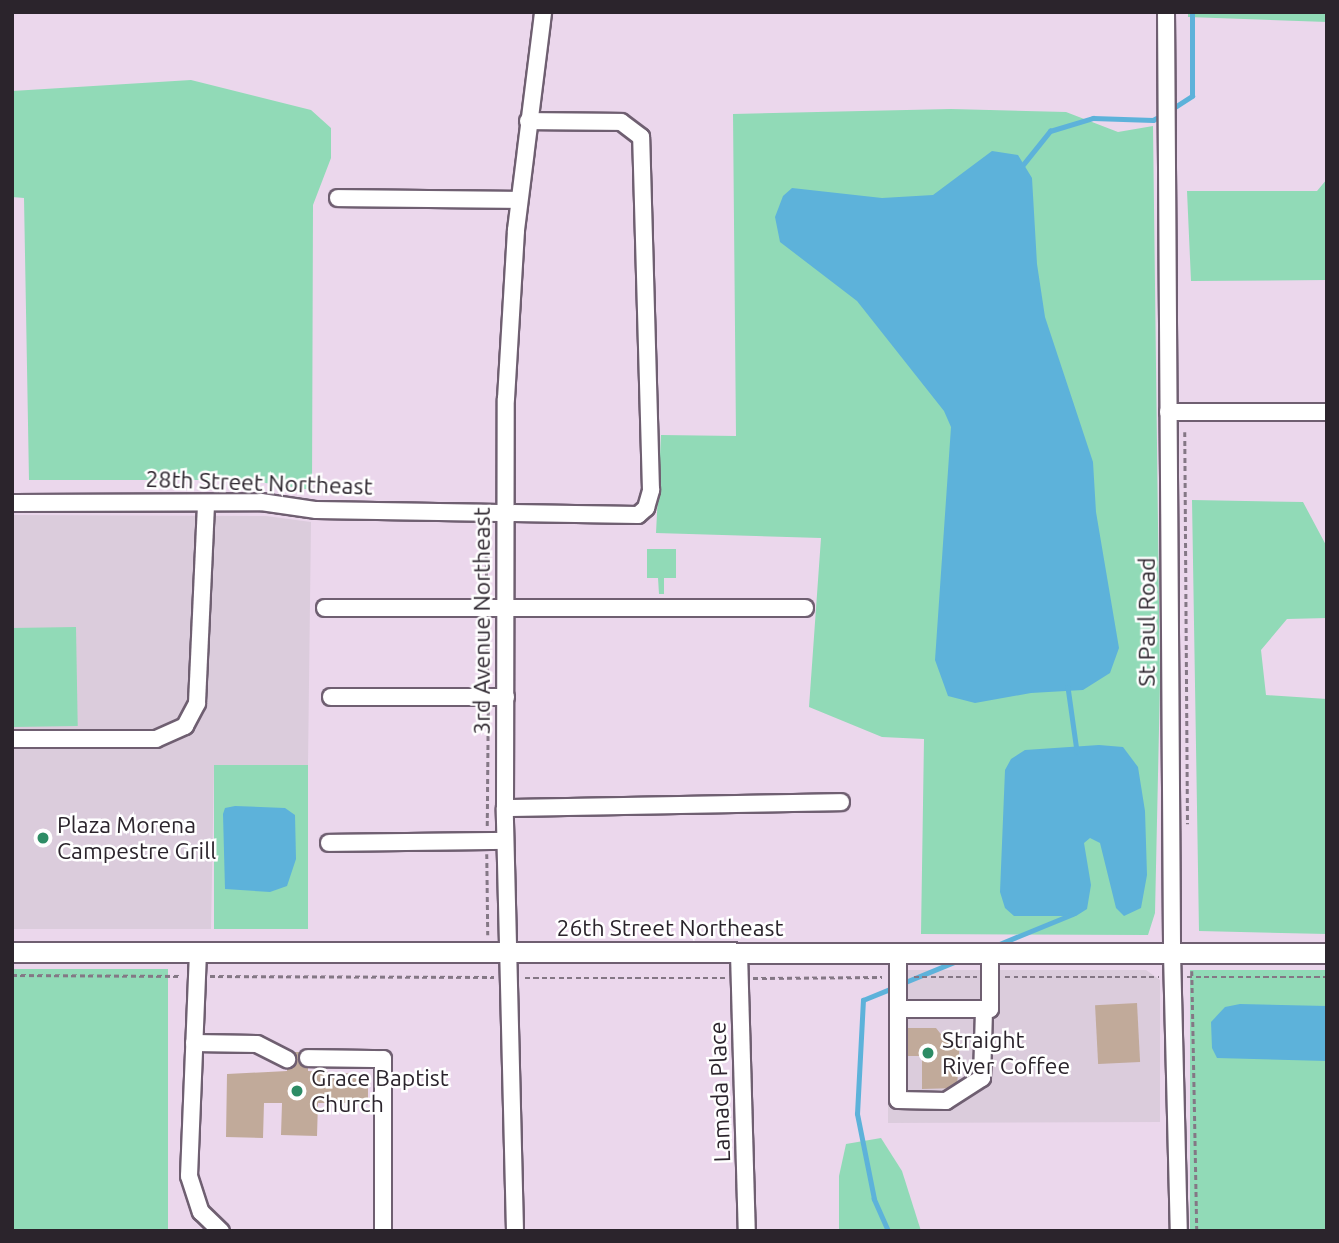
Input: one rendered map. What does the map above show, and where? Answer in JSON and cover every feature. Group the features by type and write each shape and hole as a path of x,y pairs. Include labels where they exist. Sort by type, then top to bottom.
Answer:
{"main road":[{"name":"26th Street Northeast","path":"12,952 1327,953"}],"street":[{"name":"3rd Avenue Northeast","path":"515,1231 507,978 498,953 505,841 504,509 507,387 519,200 543,12"},
{"name":"St Paul Road","path":"1166,12 1172,953 1179,1231"},
{"name":"28th Street Northeast","path":"12,503 261,502 316,510 504,509 526,515 624,517 646,508 651,490 641,137 621,122 528,121"},
{"path":"338,198 519,200"},
{"path":"1168,412 1327,412"},
{"path":"12,739 156,739 185,726 197,703 206,503"},
{"path":"325,608 805,608"},
{"path":"331,697 506,697"},
{"path":"505,808 841,802"},
{"path":"329,843 505,841"},
{"path":"198,952 189,1177 201,1212 221,1231"},
{"name":"Lamada Place","path":"739,953 747,1231"},
{"path":"898,953 898,1100 946,1101 982,1078 984,1009"},
{"path":"898,1009 990,1009 990,953"},
{"path":"194,1043 257,1044 287,1059"},
{"path":"308,1058 383,1059 383,1231"}],"path":[{"path":"486,509 487,842 498,953 489,977"},
{"path":"12,975 507,978 1327,976"},
{"path":"1192,977 1197,1231"}],"shaded area":[{"path":"12,515 266,516 311,522 308,765 214,765 211,929 12,929"},
{"path":"888,970 1146,970 1160,980 1160,1122 888,1123"}],"green space":[{"path":"1188,12 1327,12 1327,22 1188,17"},
{"path":"191,80 311,110 331,128 331,158 313,205 312,490 245,480 29,480 24,198 12,197 12,91"},
{"path":"951,109 1066,112 1118,132 1153,126 1160,683 1155,913 1148,935 921,934 924,739 882,737 809,707 821,538 656,533 661,435 736,436 733,114"},
{"path":"1327,179 1327,280 1191,281 1187,191 1317,191"},
{"path":"1192,500 1303,502 1327,547 1327,618 1287,619 1261,650 1266,695 1327,699 1327,934 1199,931"},
{"path":"647,549 676,549 676,578 664,578 664,594 659,594 658,578 647,578"},
{"path":"76,627 78,726 14,727 12,628"},
{"path":"214,765 308,765 308,929 214,929"},
{"path":"12,969 168,969 168,1231 12,1231"},
{"path":"1190,970 1327,970 1327,1231 1190,1231"},
{"path":"881,1138 902,1171 921,1231 839,1231 839,1176 846,1144"}],"water":[{"path":"992,151 1018,155 1032,178 1037,264 1045,317 1093,462 1096,512 1119,648 1110,673 1083,690 1031,693 975,703 948,696 935,660 951,427 944,411 857,301 780,242 775,217 783,196 792,188 882,198 933,195"},
{"path":"1099,745 1123,747 1138,767 1145,811 1147,875 1141,908 1124,916 1116,908 1100,843 1090,838 1084,843 1091,885 1087,909 1076,916 1014,916 1005,908 1000,892 1005,770 1011,759 1025,750"},
{"path":"225,808 285,808 295,815 296,859 287,886 270,892 225,889 223,814"},
{"path":"1240,1004 1327,1006 1327,1061 1217,1058 1212,1048 1211,1022 1225,1007"}],"building":[{"path":"1137,1003 1140,1062 1098,1064 1095,1005"},
{"path":"908,1028 936,1028 944,1038 960,1038 957,1088 922,1089 922,1056 908,1056"},
{"name":"Grace Baptist Church","path":"287,1052 308,1052 308,1071 359,1074 359,1083 368,1084 368,1098 360,1099 360,1103 318,1103 317,1136 281,1135 282,1103 264,1103 263,1138 226,1137 227,1074 287,1071"}],"waterway":[{"path":"1172,109 1192,96 1192,12"},
{"path":"1022,166 1050,131 1093,118 1153,120 1162,115"},
{"path":"1068,687 1077,751"},
{"path":"997,945 1073,914"},
{"path":"903,983 959,960"},
{"path":"888,1231 874,1199 857,1114 863,1000 895,987"}],"place":[{"name":"Plaza Morena Campestre Grill","path":"43,838"},
{"name":"Straight River Coffee","path":"928,1053"},
{"name":"Grace Baptist Church","path":"297,1091"}]}
